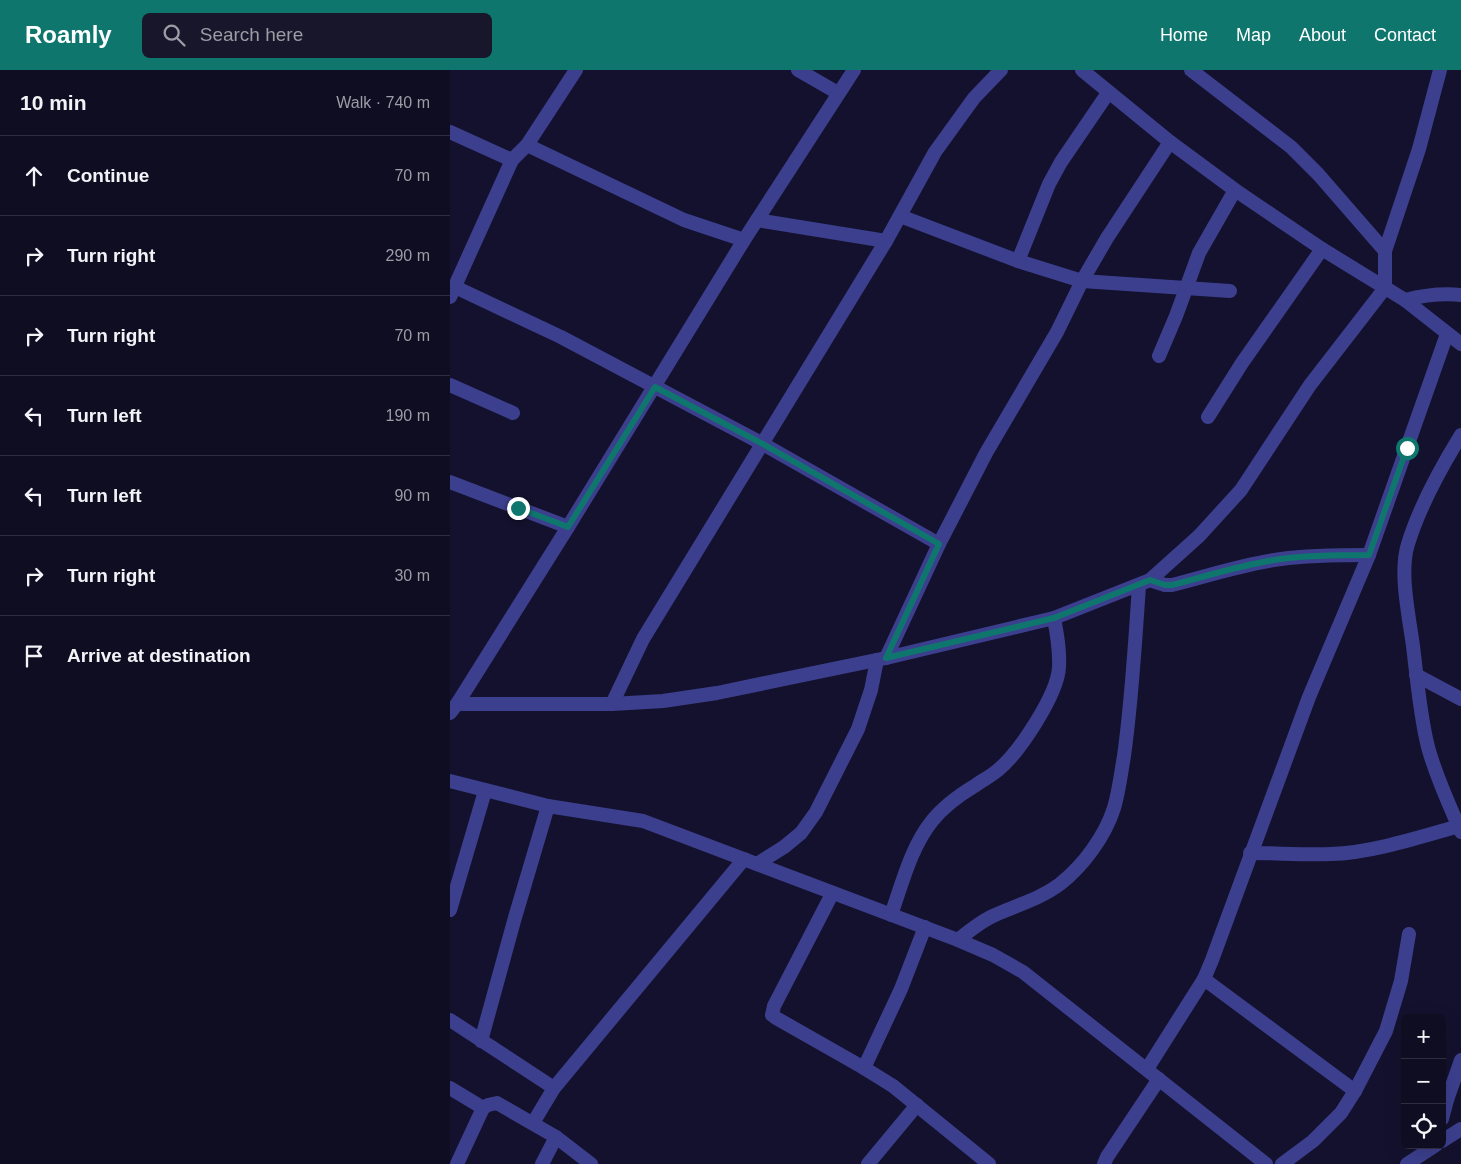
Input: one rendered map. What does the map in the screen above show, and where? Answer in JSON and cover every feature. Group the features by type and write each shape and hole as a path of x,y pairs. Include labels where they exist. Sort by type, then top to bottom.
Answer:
{"street":[{"path":"576,70 527,146 512,160 452,292 562,337 763,444 939,544"},
{"path":"798,70 838,93"},
{"path":"454,708 655,387 744,240 854,70"},
{"path":"612,704 643,639 886,241 935,152 974,98 1002,70"},
{"path":"1082,70 1170,142 1235,190 1322,249 1405,300 1461,344"},
{"path":"1191,70 1290,147 1318,174 1385,251"},
{"path":"454,708 663,702 717,694 881,659 1054,618 1144,583 1199,536 1241,490 1310,385 1385,288 1385,251 1418,149 1440,70"},
{"path":"1018,261 1049,184 1061,162 1108,93"},
{"path":"450,132 512,160"},
{"path":"533,1123 554,1088 677,942 750,862 784,847 801,833 816,812 858,729 881,659 986,452 1057,332 1082,281 1107,238 1170,142"},
{"path":"527,146 684,220 744,240"},
{"path":"1159,356 1199,253 1235,190"},
{"path":"900,216 1018,261 1082,281 1230,291"},
{"path":"758,220 886,241"},
{"path":"1208,417 1242,363 1322,249"},
{"path":"1405,300 1424,295 1446,294 1461,296"},
{"path":"1147,1069 1204,979 1227,924 1250,853 1309,697 1369,555 1447,334"},
{"path":"450,385 513,413"},
{"path":"1250,853 1332,854 1460,829 1440,786 1428,746 1416,675 1405,579 1408,545 1424,504 1444,463 1461,435"},
{"path":"450,482 568,527"},
{"path":"1144,583 1172,585 1228,569 1281,559 1369,555"},
{"path":"958,940 994,915 1038,898 1060,884 1085,859 1101,836 1114,809 1118,793 1144,583"},
{"path":"891,915 914,852 932,821 973,786 998,770 1019,747 1038,718 1054,687 1059,668 1058,642 1054,618"},
{"path":"1416,675 1461,699"},
{"path":"450,782 548,806 643,821 832,894 925,927 993,955 1023,972 1266,1164"},
{"path":"450,910 486,791"},
{"path":"481,1041 548,806"},
{"path":"832,894 774,1006 772,1015 893,1086 989,1164"},
{"path":"864,1068 901,989 925,927"},
{"path":"1282,1164 1312,1141 1341,1113 1356,1090 1386,1031 1401,981 1409,934"},
{"path":"1204,979 1356,1090"},
{"path":"450,1020 554,1088"},
{"path":"1446,1104 1461,1060"},
{"path":"1104,1164 1159,1079"},
{"path":"450,1088 483,1108"},
{"path":"457,1164 483,1108 488,1104 497,1103 556,1137 591,1164"},
{"path":"868,1164 917,1105"},
{"path":"1446,1138 1461,1129"},
{"path":"542,1164 556,1137"},
{"path":"1407,1164 1430,1149"}],"route":[{"path":"518,508 568,527 655,387 763,444 939,544 886,658 1054,618 1150,580 1165,585 1172,585 1228,569 1281,559 1369,555 1407,448"}]}
